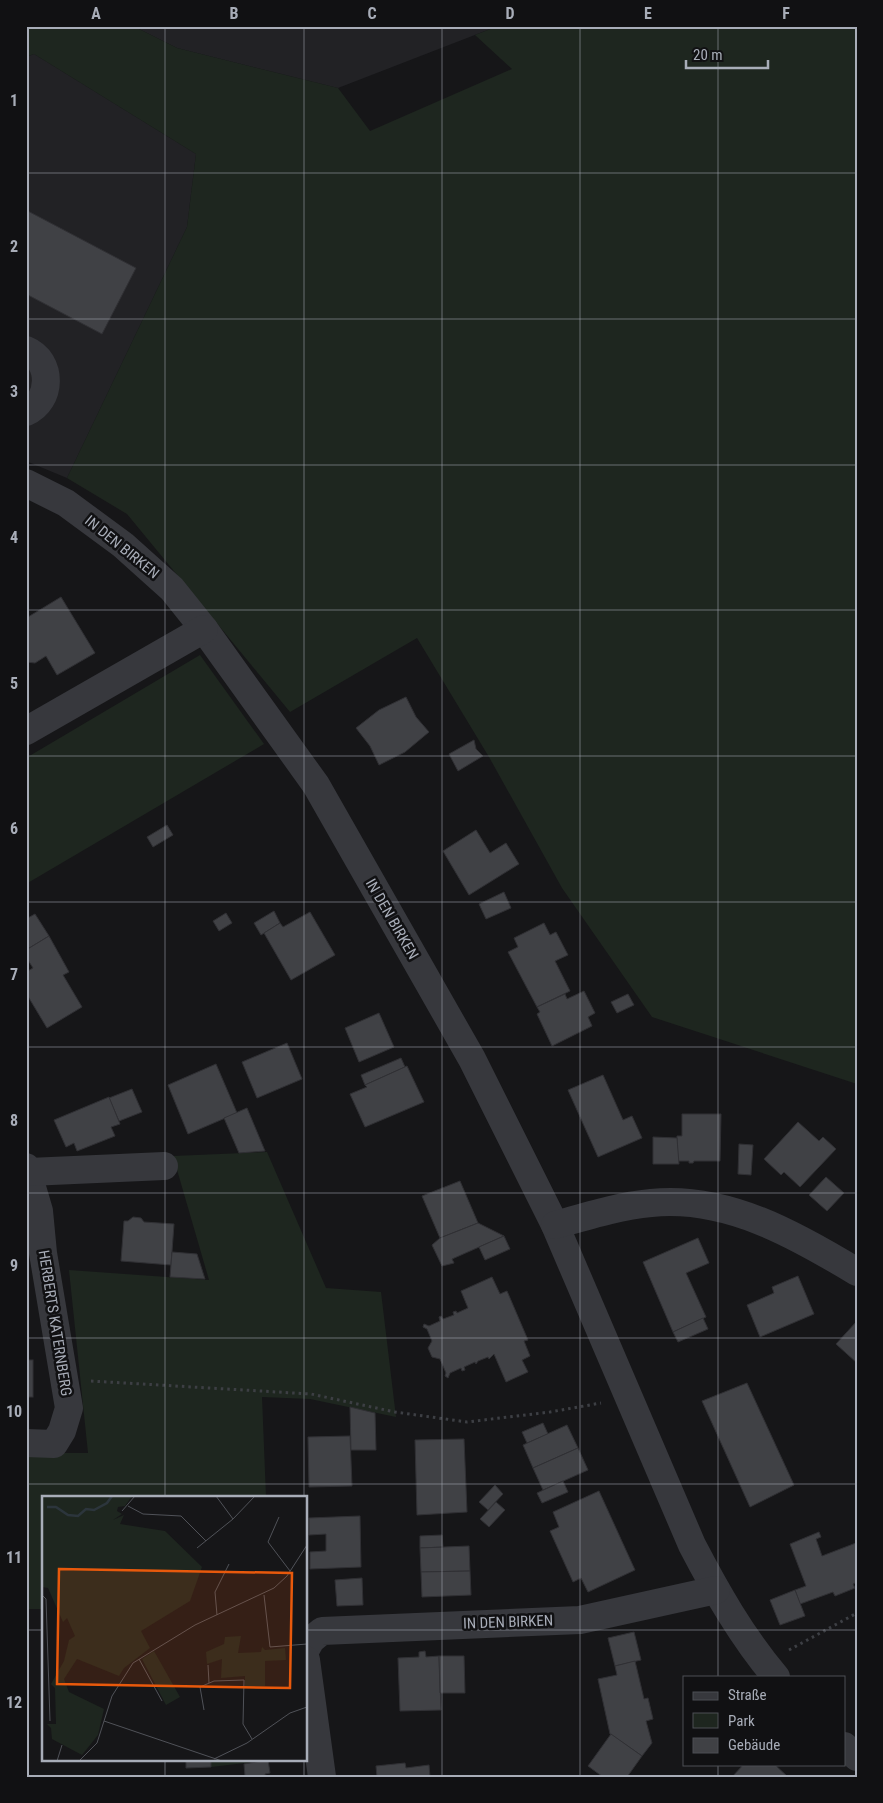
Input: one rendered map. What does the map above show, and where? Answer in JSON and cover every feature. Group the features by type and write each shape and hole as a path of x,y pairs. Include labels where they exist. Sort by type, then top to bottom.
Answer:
{"street":[{"path":"26,350 40,360 46,373 46,387 42,400 32,410 26,412"},
{"name":"IN DEN BIRKEN","path":"26,483 66,503 123,544 172,588 204,629 316,785 472,1059 555,1225 692,1545 716,1590 770,1670"},
{"path":"26,730 204,629"},
{"name":"HERBERTS KATERNBERG","path":"26,1444 54,1444 62,1431 69,1408 43,1253 39,1211 27,1170 164,1166"},
{"path":"555,1225 611,1210 652,1202 690,1203 731,1211 773,1226 809,1243 857,1272"},
{"name":"IN DEN BIRKEN","path":"308,1645 311,1640 322,1631 580,1620 716,1590"},
{"path":"308,1675 322,1777"},
{"path":"846,1748 857,1757"}],"path":[{"path":"91,1390 91,1381 310,1394 395,1412 467,1422 550,1412 628,1398"},
{"path":"770,1670 857,1613"}],"shaded area":[{"path":"133,26 498,26 338,88 177,48"},
{"path":"34,54 196,154 187,227 67,478 26,461 26,57"}],"green space":[{"path":"26,26 133,26 177,48 338,88 370,131 512,69 475,35 498,26 857,26 857,1084 652,1017 562,888 489,757 417,638 290,712 127,514 67,478 187,227 196,154 34,54 26,57"},
{"path":"200,655 264,744 26,884 26,758"},
{"path":"267,1152 326,1288 381,1292 396,1417 310,1399 262,1397 266,1496 42,1496 42,1609 26,1609 26,1453 88,1453 69,1270 209,1280 173,1156"},
{"path":"211,1760 270,1760 211,1767"}],"building":[{"path":"26,210 136,268 102,334 26,294"},
{"path":"61,597 95,653 57,675 46,656 35,663 26,662 26,615 28,617"},
{"path":"406,697 416,717 429,732 405,752 379,765 370,746 356,728 379,710"},
{"path":"474,740 476,749 483,756 458,771 449,754"},
{"path":"167,825 173,835 153,847 147,837"},
{"path":"476,830 490,853 506,843 519,864 469,895 443,851"},
{"path":"504,892 511,908 486,919 479,904"},
{"path":"274,911 280,923 261,935 254,923"},
{"path":"310,912 335,955 291,980 264,933 280,923 283,927"},
{"path":"226,913 232,923 219,931 213,921"},
{"path":"35,914 49,936 26,950 26,919"},
{"path":"544,923 550,935 556,932 568,955 555,961 570,991 537,1007 508,952 518,947 514,938"},
{"path":"49,936 69,972 63,975 82,1007 47,1028 26,993 26,972 33,968 26,957 26,950"},
{"path":"584,991 595,1013 588,1017 592,1026 552,1046 537,1014 540,1012 537,1007 565,994 567,999"},
{"path":"628,994 634,1005 617,1013 611,1002"},
{"path":"379,1013 394,1047 359,1062 345,1028"},
{"path":"287,1043 302,1079 257,1098 242,1062"},
{"path":"401,1058 405,1067 365,1085 361,1075"},
{"path":"216,1064 237,1113 188,1134 168,1085"},
{"path":"407,1066 424,1102 365,1127 350,1094"},
{"path":"603,1075 623,1120 632,1116 642,1138 598,1157 568,1090"},
{"path":"132,1089 142,1112 119,1121 109,1098"},
{"path":"109,1097 120,1124 111,1127 115,1136 77,1151 74,1143 66,1147 54,1120"},
{"path":"247,1108 265,1151 239,1153 224,1118"},
{"path":"682,1114 721,1114 720,1161 694,1161 689,1163 689,1161 677,1161 677,1136 682,1136"},
{"path":"798,1122 819,1141 823,1137 836,1149 800,1187 784,1172 781,1175 764,1159"},
{"path":"653,1137 677,1138 679,1164 653,1164"},
{"path":"739,1144 753,1145 751,1175 738,1174"},
{"path":"826,1177 844,1193 827,1211 809,1195"},
{"path":"460,1181 478,1223 440,1238 422,1196"},
{"path":"133,1217 141,1218 144,1222 174,1224 171,1265 121,1261 124,1221 128,1221"},
{"path":"478,1223 504,1236 452,1259 454,1263 442,1266 432,1245 440,1238"},
{"path":"504,1236 510,1249 485,1260 479,1247"},
{"path":"698,1238 709,1263 686,1273 706,1317 673,1332 643,1262"},
{"path":"172,1252 197,1254 205,1279 170,1277"},
{"path":"798,1276 814,1314 760,1337 747,1305 774,1293 772,1287"},
{"path":"492,1277 500,1294 507,1291 528,1340 524,1341 530,1356 522,1360 528,1372 506,1382 494,1354 489,1359 488,1357 478,1361 476,1364 475,1362 464,1367 465,1370 462,1371 461,1368 450,1373 448,1378 445,1376 446,1373 440,1359 432,1357 428,1348 432,1341 427,1329 423,1327 424,1324 429,1326 440,1321 439,1317 441,1316 443,1319 454,1315 453,1312 456,1311 457,1313 468,1308 461,1291"},
{"path":"703,1318 708,1329 678,1342 673,1332"},
{"path":"857,1321 857,1363 836,1344"},
{"path":"26,1360 33,1360 33,1397 26,1397"},
{"path":"747,1383 794,1485 750,1507 702,1401"},
{"path":"350,1407 375,1413 376,1450 351,1450"},
{"path":"543,1423 548,1434 527,1443 522,1432"},
{"path":"567,1425 578,1448 533,1468 523,1445"},
{"path":"350,1436 352,1486 309,1487 308,1437"},
{"path":"464,1439 467,1512 417,1515 415,1440"},
{"path":"578,1448 588,1470 543,1490 533,1468"},
{"path":"563,1481 568,1492 542,1503 537,1493"},
{"path":"495,1485 503,1494 488,1510 479,1502"},
{"path":"599,1491 635,1570 588,1592 581,1578 573,1582 550,1531 559,1527 553,1512"},
{"path":"496,1502 505,1510 489,1527 480,1519"},
{"path":"360,1516 361,1567 310,1569 310,1552 326,1551 326,1534 309,1535 309,1518"},
{"path":"819,1532 821,1537 816,1539 822,1556 856,1543 857,1582 853,1584 855,1588 835,1596 833,1592 800,1604 795,1590 806,1586 790,1544"},
{"path":"442,1535 443,1547 420,1548 420,1536"},
{"path":"469,1546 470,1571 421,1572 420,1548"},
{"path":"470,1571 471,1595 422,1597 421,1572"},
{"path":"362,1578 363,1605 337,1606 335,1580"},
{"path":"795,1590 805,1616 780,1625 770,1600"},
{"path":"634,1632 641,1660 615,1666 608,1638"},
{"path":"425,1651 426,1657 439,1656 441,1710 400,1711 398,1658 419,1657 419,1652"},
{"path":"439,1656 464,1656 465,1693 440,1693"},
{"path":"635,1661 644,1699 648,1698 653,1719 646,1721 652,1743 642,1756 610,1734 598,1679 617,1675 615,1666"},
{"path":"611,1734 642,1756 627,1777 603,1777 588,1766"},
{"path":"186,1760 211,1760 211,1767 186,1768"},
{"path":"268,1760 270,1773 265,1774 265,1777 245,1776 244,1764"},
{"path":"405,1763 406,1768 429,1765 430,1777 377,1777 376,1766"},
{"path":"742,1766 776,1766 788,1777 732,1777"}]}
